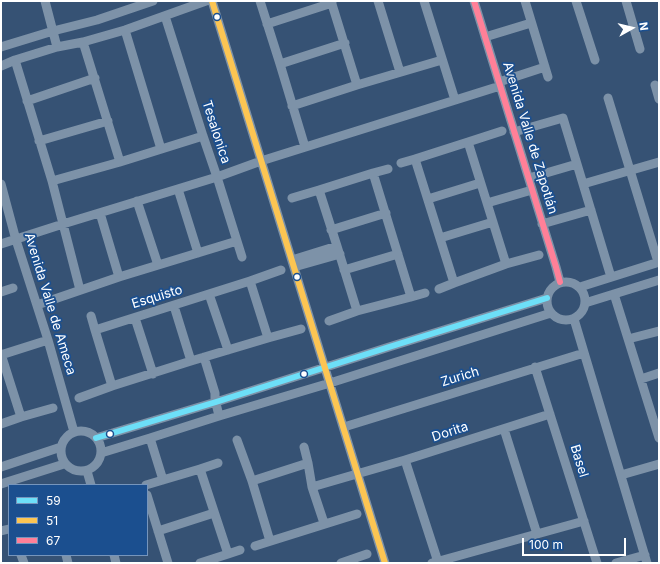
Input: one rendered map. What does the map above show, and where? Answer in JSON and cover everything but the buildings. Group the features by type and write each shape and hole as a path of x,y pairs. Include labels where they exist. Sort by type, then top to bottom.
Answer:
{"street":[{"path":"44,1 57,47"},
{"path":"1,47 53,31 97,20 153,1"},
{"path":"1,66 57,47 83,42 125,30 206,1"},
{"path":"212,1 385,563"},
{"path":"260,1 306,148"},
{"path":"378,1 400,72"},
{"path":"424,1 455,100"},
{"name":"Avenida Valle de Zapotlán","path":"474,1 560,282"},
{"path":"525,1 548,77"},
{"path":"576,1 595,60"},
{"path":"626,1 640,49"},
{"path":"267,24 332,2 358,85"},
{"name":"Tesalonica","path":"164,16 242,257"},
{"path":"97,20 102,36"},
{"path":"485,37 531,23"},
{"path":"125,30 161,149"},
{"path":"83,42 120,162"},
{"path":"280,64 345,44"},
{"path":"15,60 52,181 80,290"},
{"path":"292,106 442,60"},
{"path":"1,244 217,177 261,161 455,100 545,67"},
{"path":"27,101 95,78"},
{"path":"655,85 659,99"},
{"path":"580,287 659,262 608,98"},
{"path":"514,132 562,118 611,277"},
{"path":"39,141 108,121"},
{"path":"401,163 502,131"},
{"path":"52,181 120,162 203,136"},
{"path":"468,142 506,264"},
{"path":"415,159 454,283"},
{"path":"583,184 659,162"},
{"path":"529,178 577,164"},
{"path":"292,198 388,168"},
{"path":"373,173 411,297"},
{"path":"428,199 480,183"},
{"name":"Avenida Valle de Ameca","path":"1,184 16,240 48,340 74,432"},
{"path":"178,189 198,253"},
{"path":"319,190 357,311"},
{"path":"487,204 532,190"},
{"path":"137,201 158,265"},
{"path":"542,224 591,210"},
{"path":"100,213 119,277"},
{"path":"332,230 386,213"},
{"path":"440,238 493,222"},
{"path":"37,305 119,277 237,241"},
{"path":"293,264 338,250"},
{"path":"344,270 398,254"},
{"path":"439,289 506,264 539,255"},
{"name":"Esquisto","path":"95,330 174,306 281,270"},
{"path":"586,303 659,280"},
{"path":"250,281 268,338"},
{"path":"567,281 580,287 583,291 586,303 580,315 574,319 566,320 558,318 552,313 548,306 547,298 554,286 560,282 567,281"},
{"path":"1,292 14,288"},
{"path":"329,321 357,311 425,293"},
{"path":"209,294 228,350"},
{"path":"614,294 641,379 656,419 659,438"},
{"path":"96,438 547,298"},
{"path":"174,306 215,393 219,416"},
{"path":"101,453 552,313"},
{"path":"90,316 112,386"},
{"path":"135,318 152,374"},
{"path":"574,319 646,559 616,563"},
{"path":"79,398 112,386 301,329"},
{"path":"628,339 659,331"},
{"path":"21,417 5,378 1,355 48,340"},
{"path":"388,347 394,362"},
{"name":"Zurich","path":"344,428 584,353"},
{"name":"Basel","path":"536,367 597,563"},
{"path":"641,379 659,373"},
{"path":"1,424 53,408"},
{"name":"Dorita","path":"312,487 405,460 550,414"},
{"path":"504,429 537,534"},
{"path":"82,431 90,433 96,438 100,445 101,453 99,461 94,467 87,471 79,472 64,464 61,456 61,447 63,440 68,435 74,432 82,431"},
{"path":"150,438 163,480"},
{"path":"237,440 252,481 270,541"},
{"path":"1,467 61,447"},
{"path":"304,447 312,487 324,523"},
{"path":"405,460 435,562 584,521"},
{"path":"148,484 218,463"},
{"path":"252,481 308,463"},
{"path":"1,484 64,464"},
{"path":"621,475 659,464"},
{"path":"200,469 228,554"},
{"path":"87,471 92,484"},
{"path":"148,498 168,563"},
{"path":"158,531 214,513"},
{"path":"255,546 324,523 357,514"},
{"path":"200,563 240,550"},
{"path":"341,563 367,554"}],"transit line":[{"name":"51","path":"212,1 385,563"},
{"name":"67","path":"474,1 560,282"},
{"name":"59","path":"96,438 547,298"}]}
